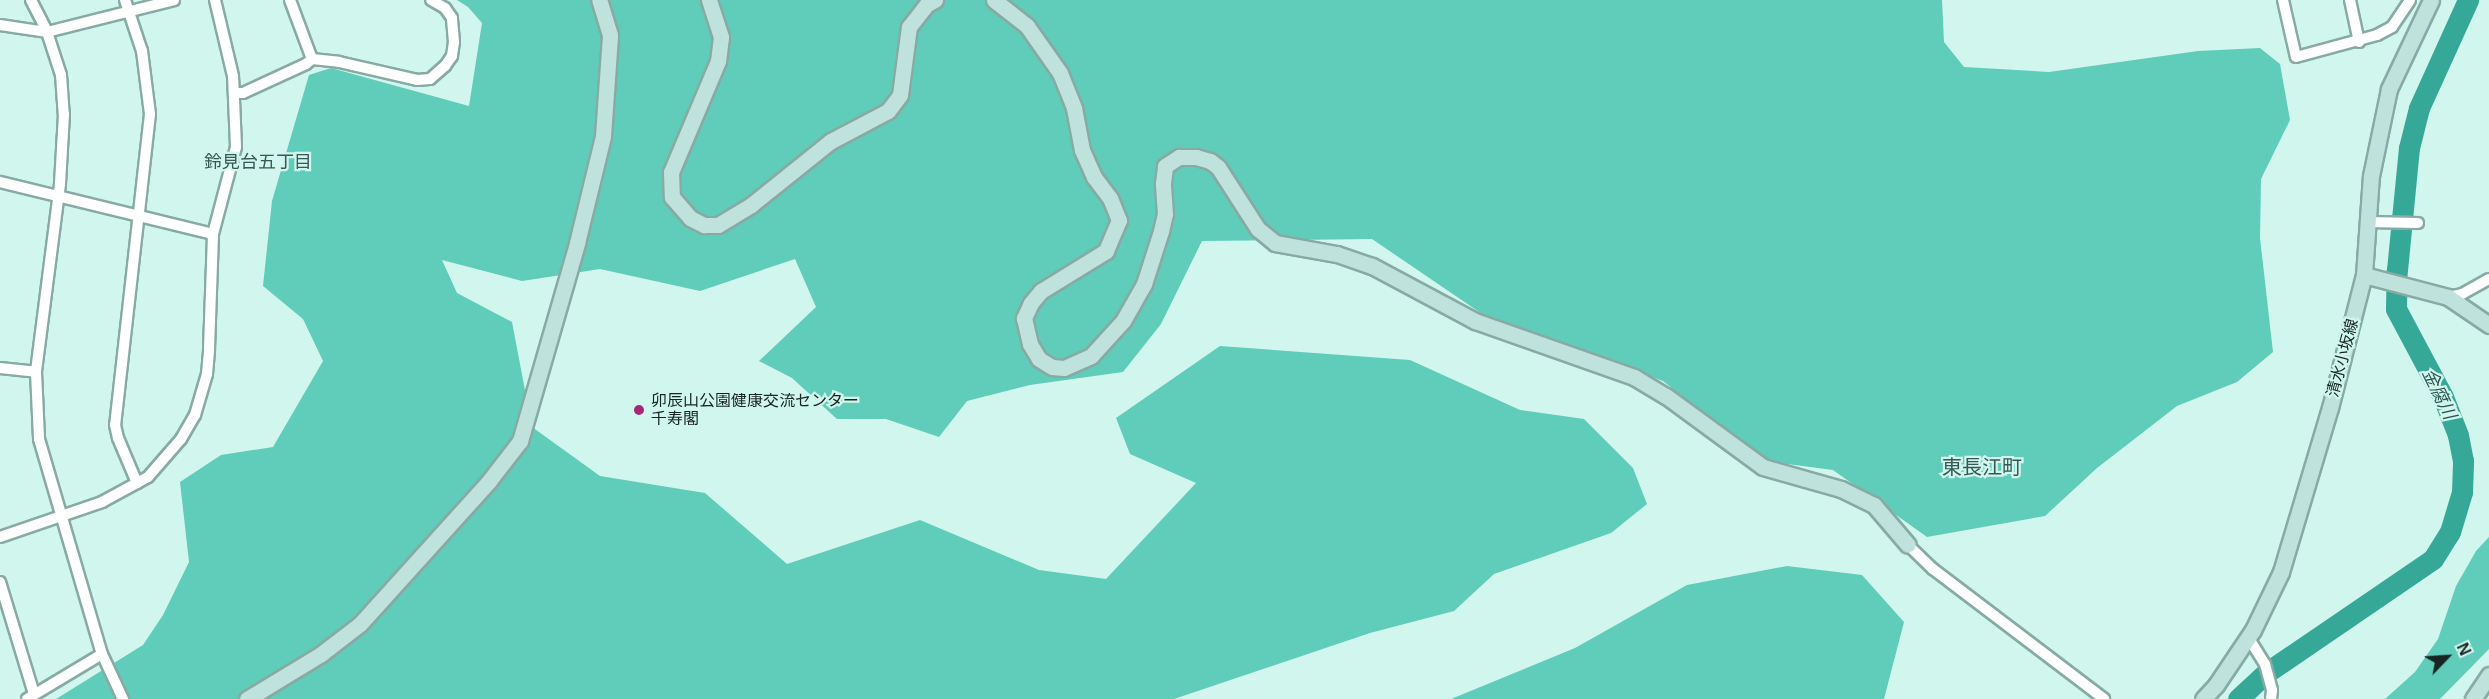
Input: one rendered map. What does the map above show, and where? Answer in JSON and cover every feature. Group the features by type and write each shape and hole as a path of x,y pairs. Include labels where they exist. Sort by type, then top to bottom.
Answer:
{"street":[{"path":"31,0 47,32 61,75 64,114 58,196 36,372 39,439 102,654 123,699"},
{"path":"125,0 142,51 150,114 115,425 118,438 137,483"},
{"path":"0,26 47,32 174,0"},
{"path":"0,537 102,502 148,477 181,439 195,415 208,366 213,234 236,147 233,76 215,0"},
{"path":"290,0 312,59"},
{"path":"234,93 243,93 306,64 312,59 339,62 417,80 430,79 445,66 452,56 454,42 452,18 445,8 431,0"},
{"path":"247,699 321,654 360,624 489,481 520,441 577,243 603,136 610,35 599,0"},
{"path":"708,0 721,37 718,61 671,172 672,197 690,218 704,225 718,225 752,205 831,141 888,111 900,95 909,27 927,4 934,0"},
{"path":"994,0 1027,26 1060,73 1074,108 1082,150 1094,177 1110,198 1119,220 1106,251 1041,291 1031,303 1024,318 1030,344 1039,359 1052,367 1064,368 1091,356 1123,321 1144,284 1161,231 1165,214 1163,183 1166,166 1179,158 1209,161 1218,167 1258,229 1275,243 1336,254 1372,266 1475,321 1634,377 1666,396 1763,467 1841,489 1874,505 1908,545 1933,569 2104,699"},
{"path":"2283,0 2296,57 2359,42 2392,27 2410,0"},
{"path":"2350,0 2359,42"},
{"name":"清水小坂線","path":"2203,699 2216,685 2248,637 2282,572 2371,276 2374,222 2371,176 2389,89 2432,0"},
{"path":"0,182 213,234"},
{"path":"2374,222 2418,223"},
{"path":"2371,276 2448,297 2489,325"},
{"path":"2448,297 2462,294 2489,279"},
{"path":"0,368 36,372"},
{"path":"0,582 31,697 102,654"},
{"path":"2248,637 2265,664 2272,690 2271,699"},
{"path":"2473,699 2489,675"}],"green space":[{"path":"457,0 1942,0 1944,42 1964,67 2049,72 2198,51 2260,48 2280,64 2290,120 2261,179 2260,238 2273,352 2237,382 2177,406 2097,468 2045,516 1927,537 1833,470 1764,461 1663,381 1491,320 1372,239 1202,241 1161,324 1123,372 1030,385 967,401 939,437 886,419 837,419 792,378 759,361 816,307 795,259 700,291 600,269 522,281 442,260 457,293 512,322 532,427 600,476 705,493 787,564 920,520 1039,570 1106,579 1196,483 1130,454 1116,418 1220,346 1410,360 1520,410 1584,419 1633,468 1647,504 1611,533 1494,574 1454,611 1370,633 1174,699 56,699 143,645 163,615 189,562 180,482 221,455 273,447 323,361 303,319 263,286 272,201 309,75 331,68 469,106 482,23 468,7"},
{"path":"2489,537 2489,649 2440,699 2385,699 2415,672 2438,639 2456,586 2476,551"},
{"path":"1787,566 1862,575 1904,622 1884,699 1451,699 1575,648 1687,585"}],"waterway":[{"name":"金腐川","path":"2238,699 2266,673 2433,559 2450,532 2462,492 2463,461 2458,435 2443,397 2396,309 2397,270 2409,148 2419,108 2468,0"}],"place":[{"name":"卯辰山公園健康交流センター 千寿閣","path":"639,410"}],"district":[{"name":"鈴見台五丁目","path":"258,162"},
{"name":"東長江町","path":"1982,467"}]}
